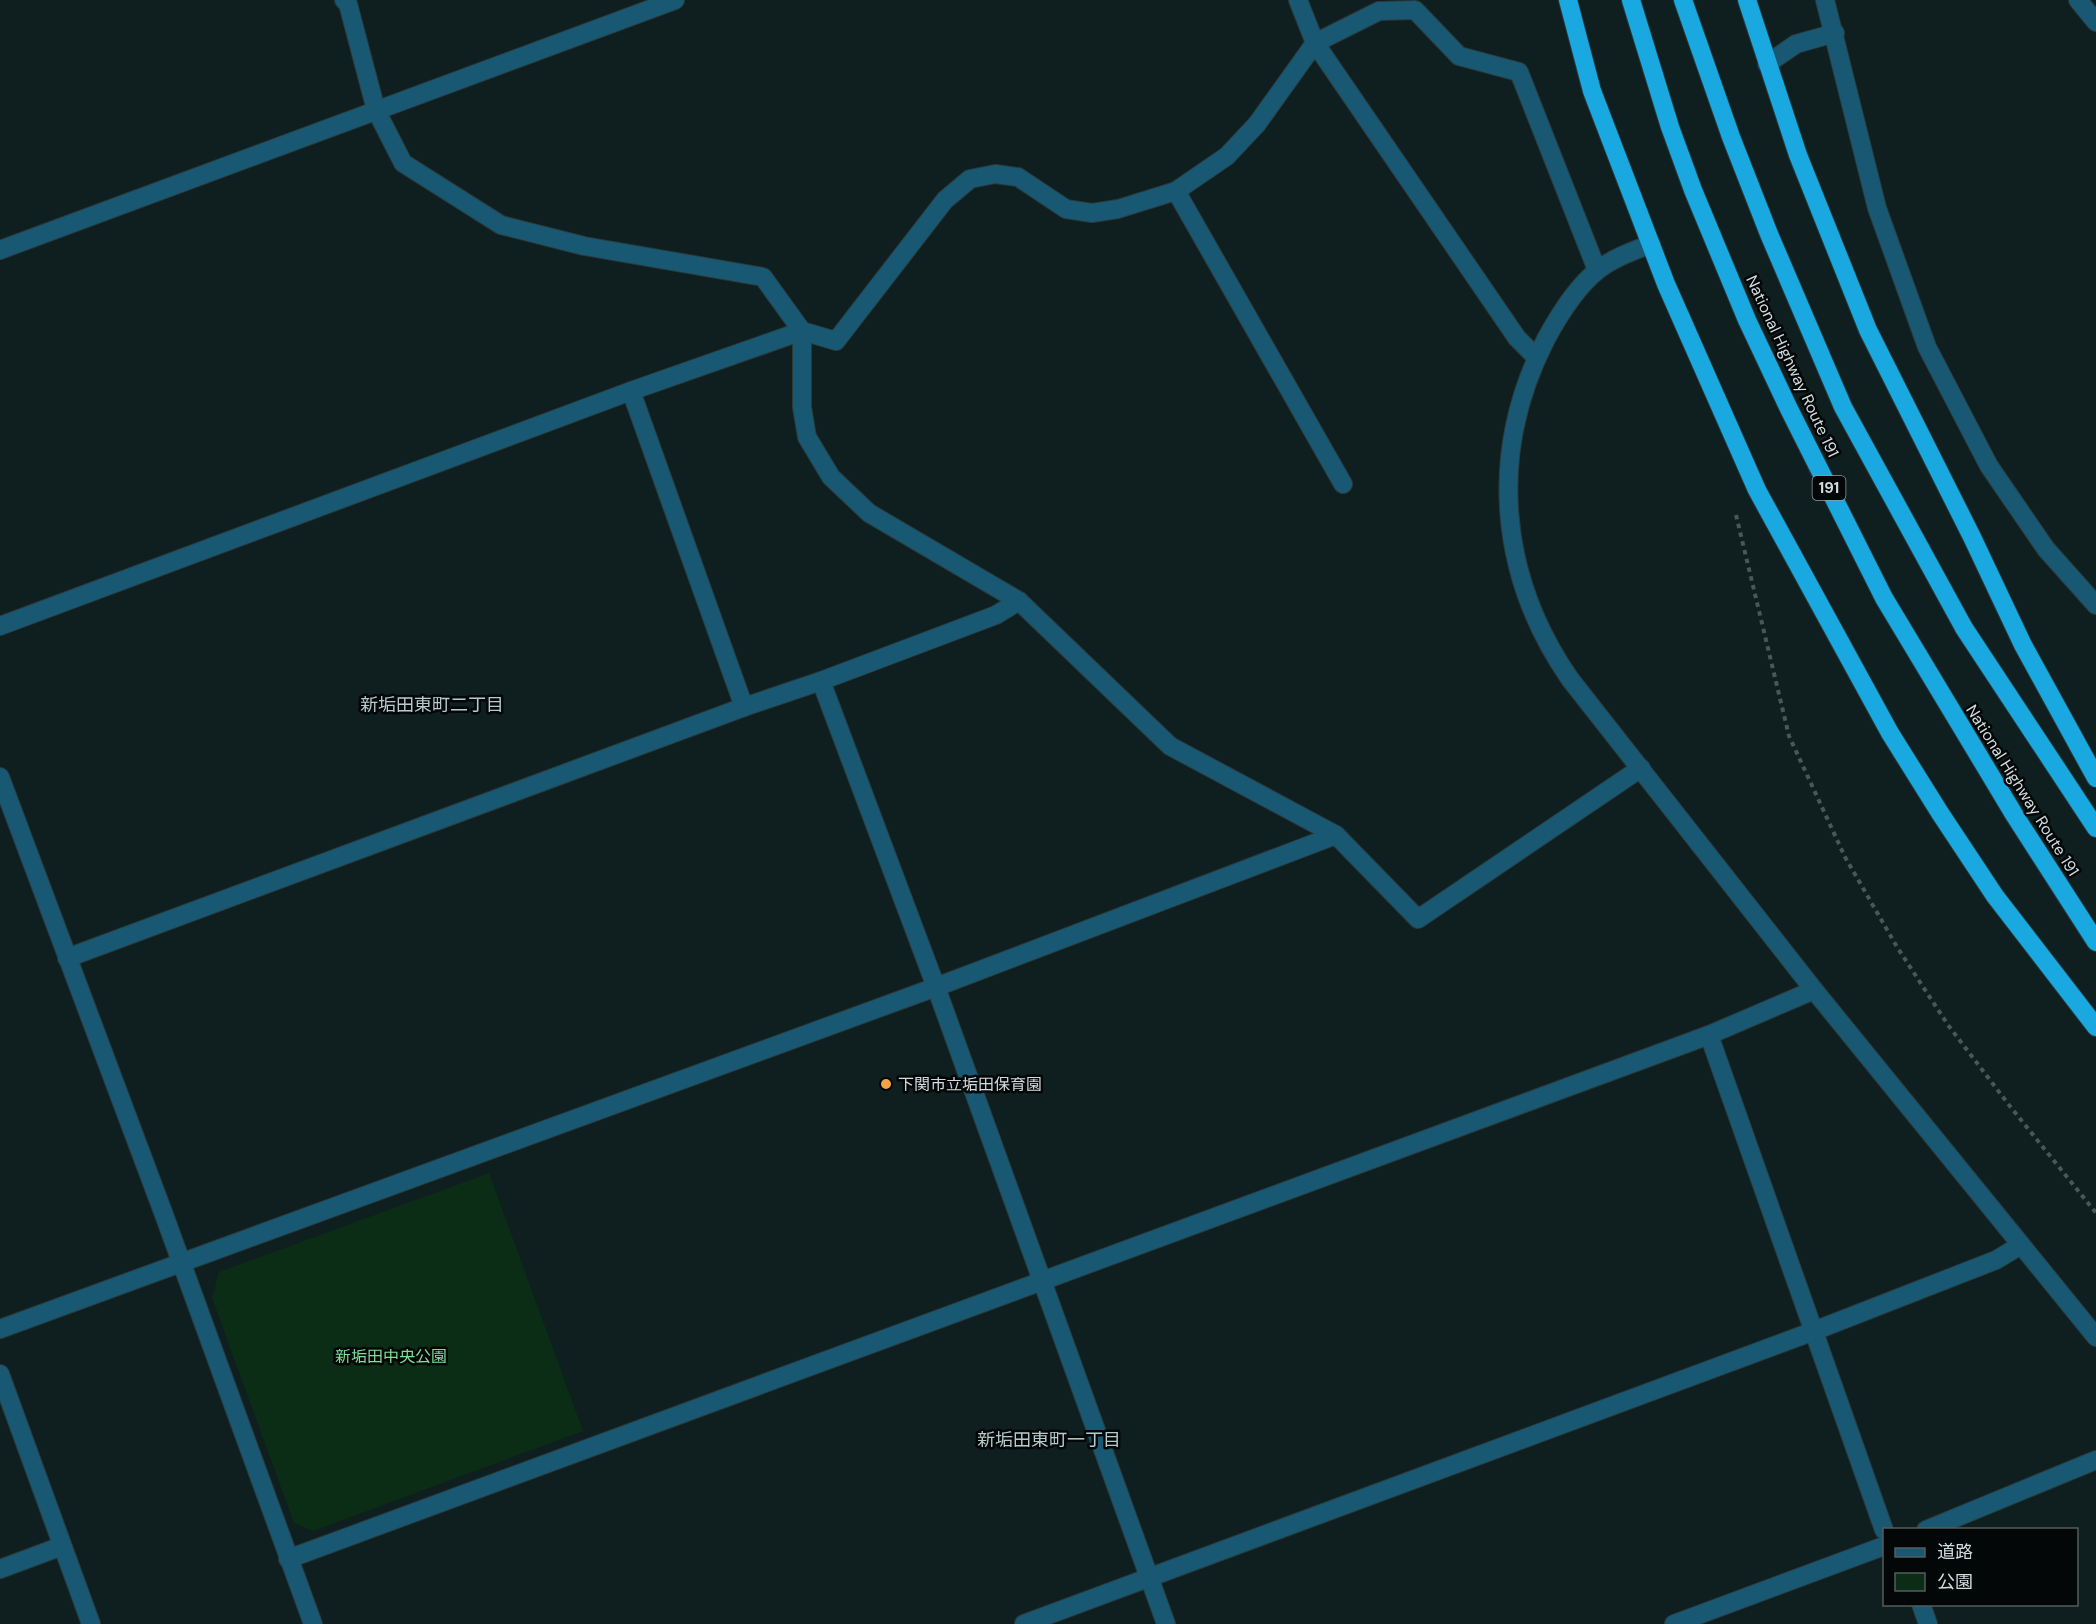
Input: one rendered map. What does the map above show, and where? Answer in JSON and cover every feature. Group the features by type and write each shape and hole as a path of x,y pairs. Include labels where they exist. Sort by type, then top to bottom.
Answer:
{"highway":[{"path":"1568,0 1592,91 1666,284 1757,490 1890,733 1940,813 1995,896 2096,1027"},
{"name":"National Highway Route 191","path":"1630,0 1670,127 1693,190 1747,320 1789,409 1884,598 2015,816 2096,942"},
{"name":"National Highway Route 191","path":"1683,0 1731,137 1769,234 1843,407 1964,628 2096,828"},
{"path":"1747,0 1798,155 1868,330 1972,537 2023,645 2096,778"}],"street":[{"path":"344,0 348,4 376,110 403,163 501,225 584,246 763,277 802,331 802,408 807,437 831,477 869,513 1019,601 1170,746 1336,836 1418,920 1641,768"},
{"path":"0,250 675,0"},
{"path":"1298,0 1315,43 1517,338 1537,358"},
{"path":"1825,0 1877,208 1927,347 1989,466 2046,549 2096,605"},
{"path":"2078,0 2096,22"},
{"path":"0,626 631,391 802,331 836,341 945,200 970,179 995,174 1018,177 1066,209 1092,213 1118,209 1176,191 1227,156 1257,124 1315,43 1379,11 1415,10 1459,56 1519,72 1597,270"},
{"path":"1767,64 1796,44 1835,33"},
{"path":"1176,191 1343,484"},
{"path":"1651,244 1626,254 1597,270 1578,290 1557,319 1537,358 1516,418 1508,507 1516,560 1529,602 1551,651 1570,679 1814,990 2096,1337"},
{"path":"631,391 744,707"},
{"path":"67,958 744,707 821,681 996,615 1019,601"},
{"path":"821,681 936,987 1166,1624"},
{"path":"0,777 313,1624"},
{"path":"0,1329 936,987 1336,836"},
{"path":"288,1559 1709,1035 1814,990"},
{"path":"1709,1035 1883,1528"},
{"path":"1024,1624 1814,1331 1996,1260 2021,1245"},
{"path":"0,1374 91,1624"},
{"path":"1931,1528 2096,1460"},
{"path":"0,1569 62,1546"},
{"path":"1674,1624 1883,1546"},
{"path":"1921,1606 1928,1624"}],"path":[{"path":"1734,505 1789,736 1845,857 1897,946 1948,1024 2009,1105 2096,1213"}],"green space":[{"name":"新垢田中央公園","path":"489,1173 583,1431 313,1531 294,1523 212,1298 219,1272"}],"place":[{"name":"下関市立垢田保育園","path":"886,1084"}],"district":[{"name":"新垢田東町二丁目","path":"432,705"},
{"name":"新垢田東町一丁目","path":"1049,1440"}]}
